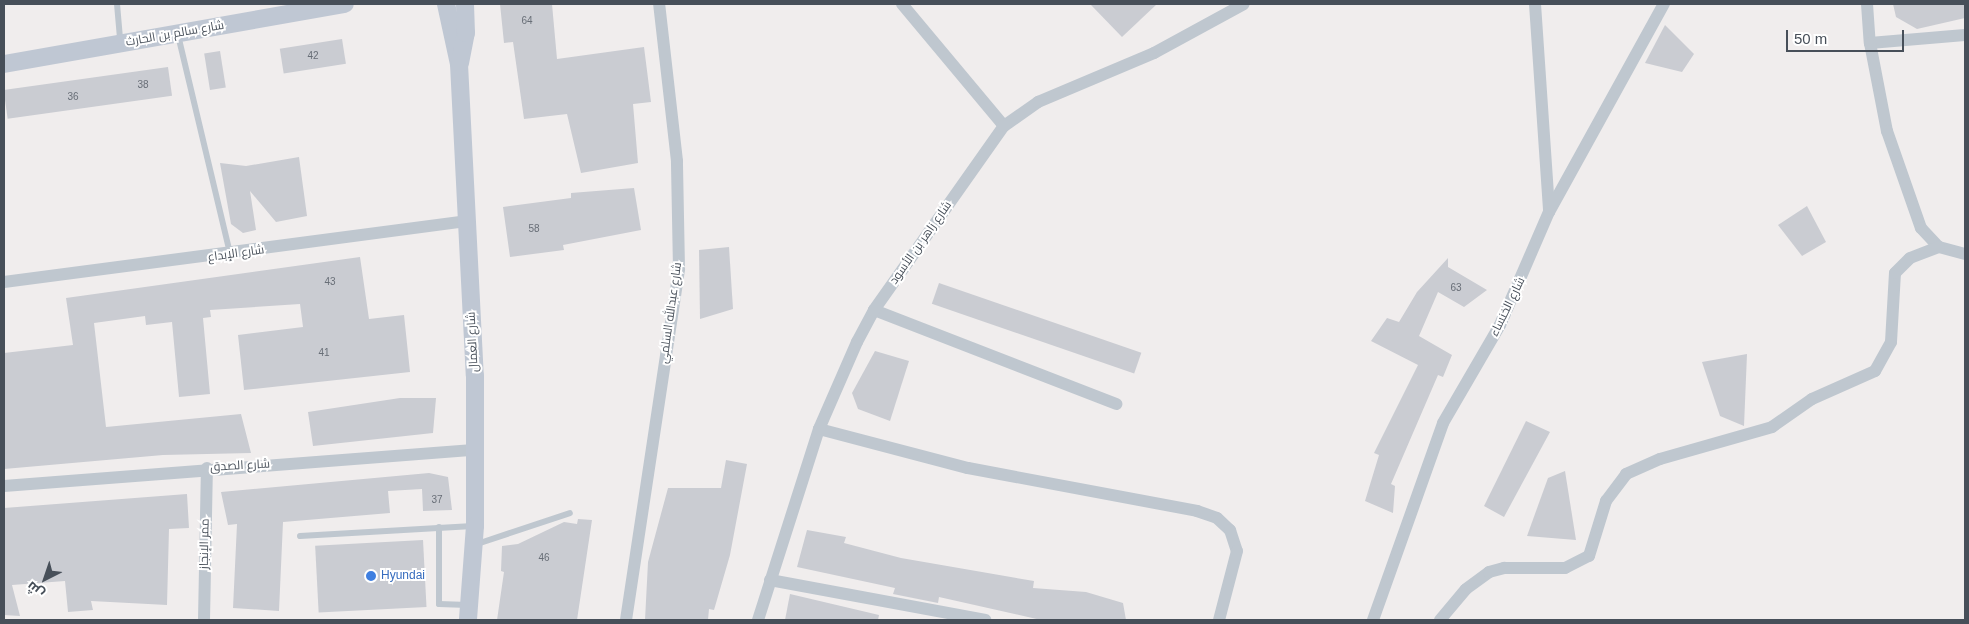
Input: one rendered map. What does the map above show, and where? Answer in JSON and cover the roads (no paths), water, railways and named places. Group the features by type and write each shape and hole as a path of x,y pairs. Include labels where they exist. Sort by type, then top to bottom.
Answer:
{"street":[{"name":"شارع سالم بن الحارث","path":"4,64 345,4"},
{"name":"شارع العمال","path":"446,4 459,64 468,221 477,450 475,526 468,613"},
{"name":"شارع العمال","path":"459,64 466,33 465,4"},
{"name":"شارع عبدالله السلمي","path":"626,620 679,268 677,161 659,4"},
{"path":"902,4 1004,126"},
{"name":"شارع زاهر بن الأسود","path":"758,620 819,429 874,310 1004,126 1038,102 1154,53 1244,4"},
{"path":"1535,4 1549,212"},
{"name":"شارع الخنساء","path":"1373,620 1443,424 1500,325 1549,212 1664,4"},
{"path":"1867,4 1870,43 1878,94 1898,170 1921,228 1939,247 1965,254"},
{"path":"1870,43 1965,35"},
{"name":"شارع الإبداع","path":"4,282 230,254 468,221"},
{"path":"1440,620 1466,589 1490,572 1578,564 1589,556 1606,501 1626,474 1660,459 1772,427 1812,399 1875,371 1892,342 1895,273 1910,258 1939,247"},
{"path":"874,310 1116,404"},
{"path":"819,429 968,468 1197,511 1217,518 1230,530 1237,551 1219,620"},
{"name":"شارع الصدق","path":"4,486 207,468 477,450"},
{"name":"ممر الإنجاز","path":"204,620 207,468"},
{"path":"770,580 920,614 985,620"}],"lane":[{"path":"117,4 120,44"},
{"path":"178,34 230,254"},
{"path":"473,545 570,513"},
{"path":"300,536 475,526"},
{"path":"439,527 439,604 468,613"}],"place":[{"name":"Hyundai","path":"371,576"}]}
